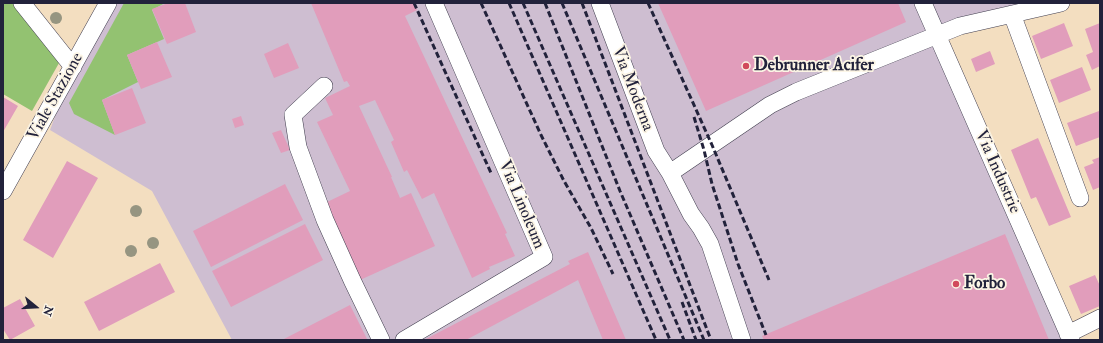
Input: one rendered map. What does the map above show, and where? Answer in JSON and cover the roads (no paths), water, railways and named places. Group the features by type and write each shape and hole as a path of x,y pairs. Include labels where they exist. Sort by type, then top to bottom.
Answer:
{"street":[{"path":"22,3 72,67"},
{"name":"Viale Stazione","path":"3,191 108,3"},
{"name":"Via Linoleum","path":"404,340 544,257 434,3"},
{"name":"Via Moderna","path":"600,3 656,152 670,173 690,214 701,228 710,244 742,340"},
{"name":"Via Industrie","path":"923,3 1070,337"},
{"path":"670,173 770,105 796,92 960,26 1062,3"},
{"path":"1012,14 1080,198"},
{"path":"324,86 293,115 298,147 325,220 381,340"},
{"path":"1070,337 1100,318"}],"railway":[{"path":"414,3 491,173"},
{"path":"481,3 541,135 564,181 591,228 613,274"},
{"path":"509,3 656,340"},
{"path":"523,3 670,340"},
{"path":"545,3 620,191 684,340"},
{"path":"562,3 704,340"},
{"path":"582,3 711,340"},
{"path":"648,3 712,145 769,280"},
{"path":"694,117 712,184 738,264 766,335"},
{"path":"682,302 696,340"}],"place":[{"name":"Debrunner Acifer","path":"746,66"},
{"name":"Forbo","path":"956,284"}]}
